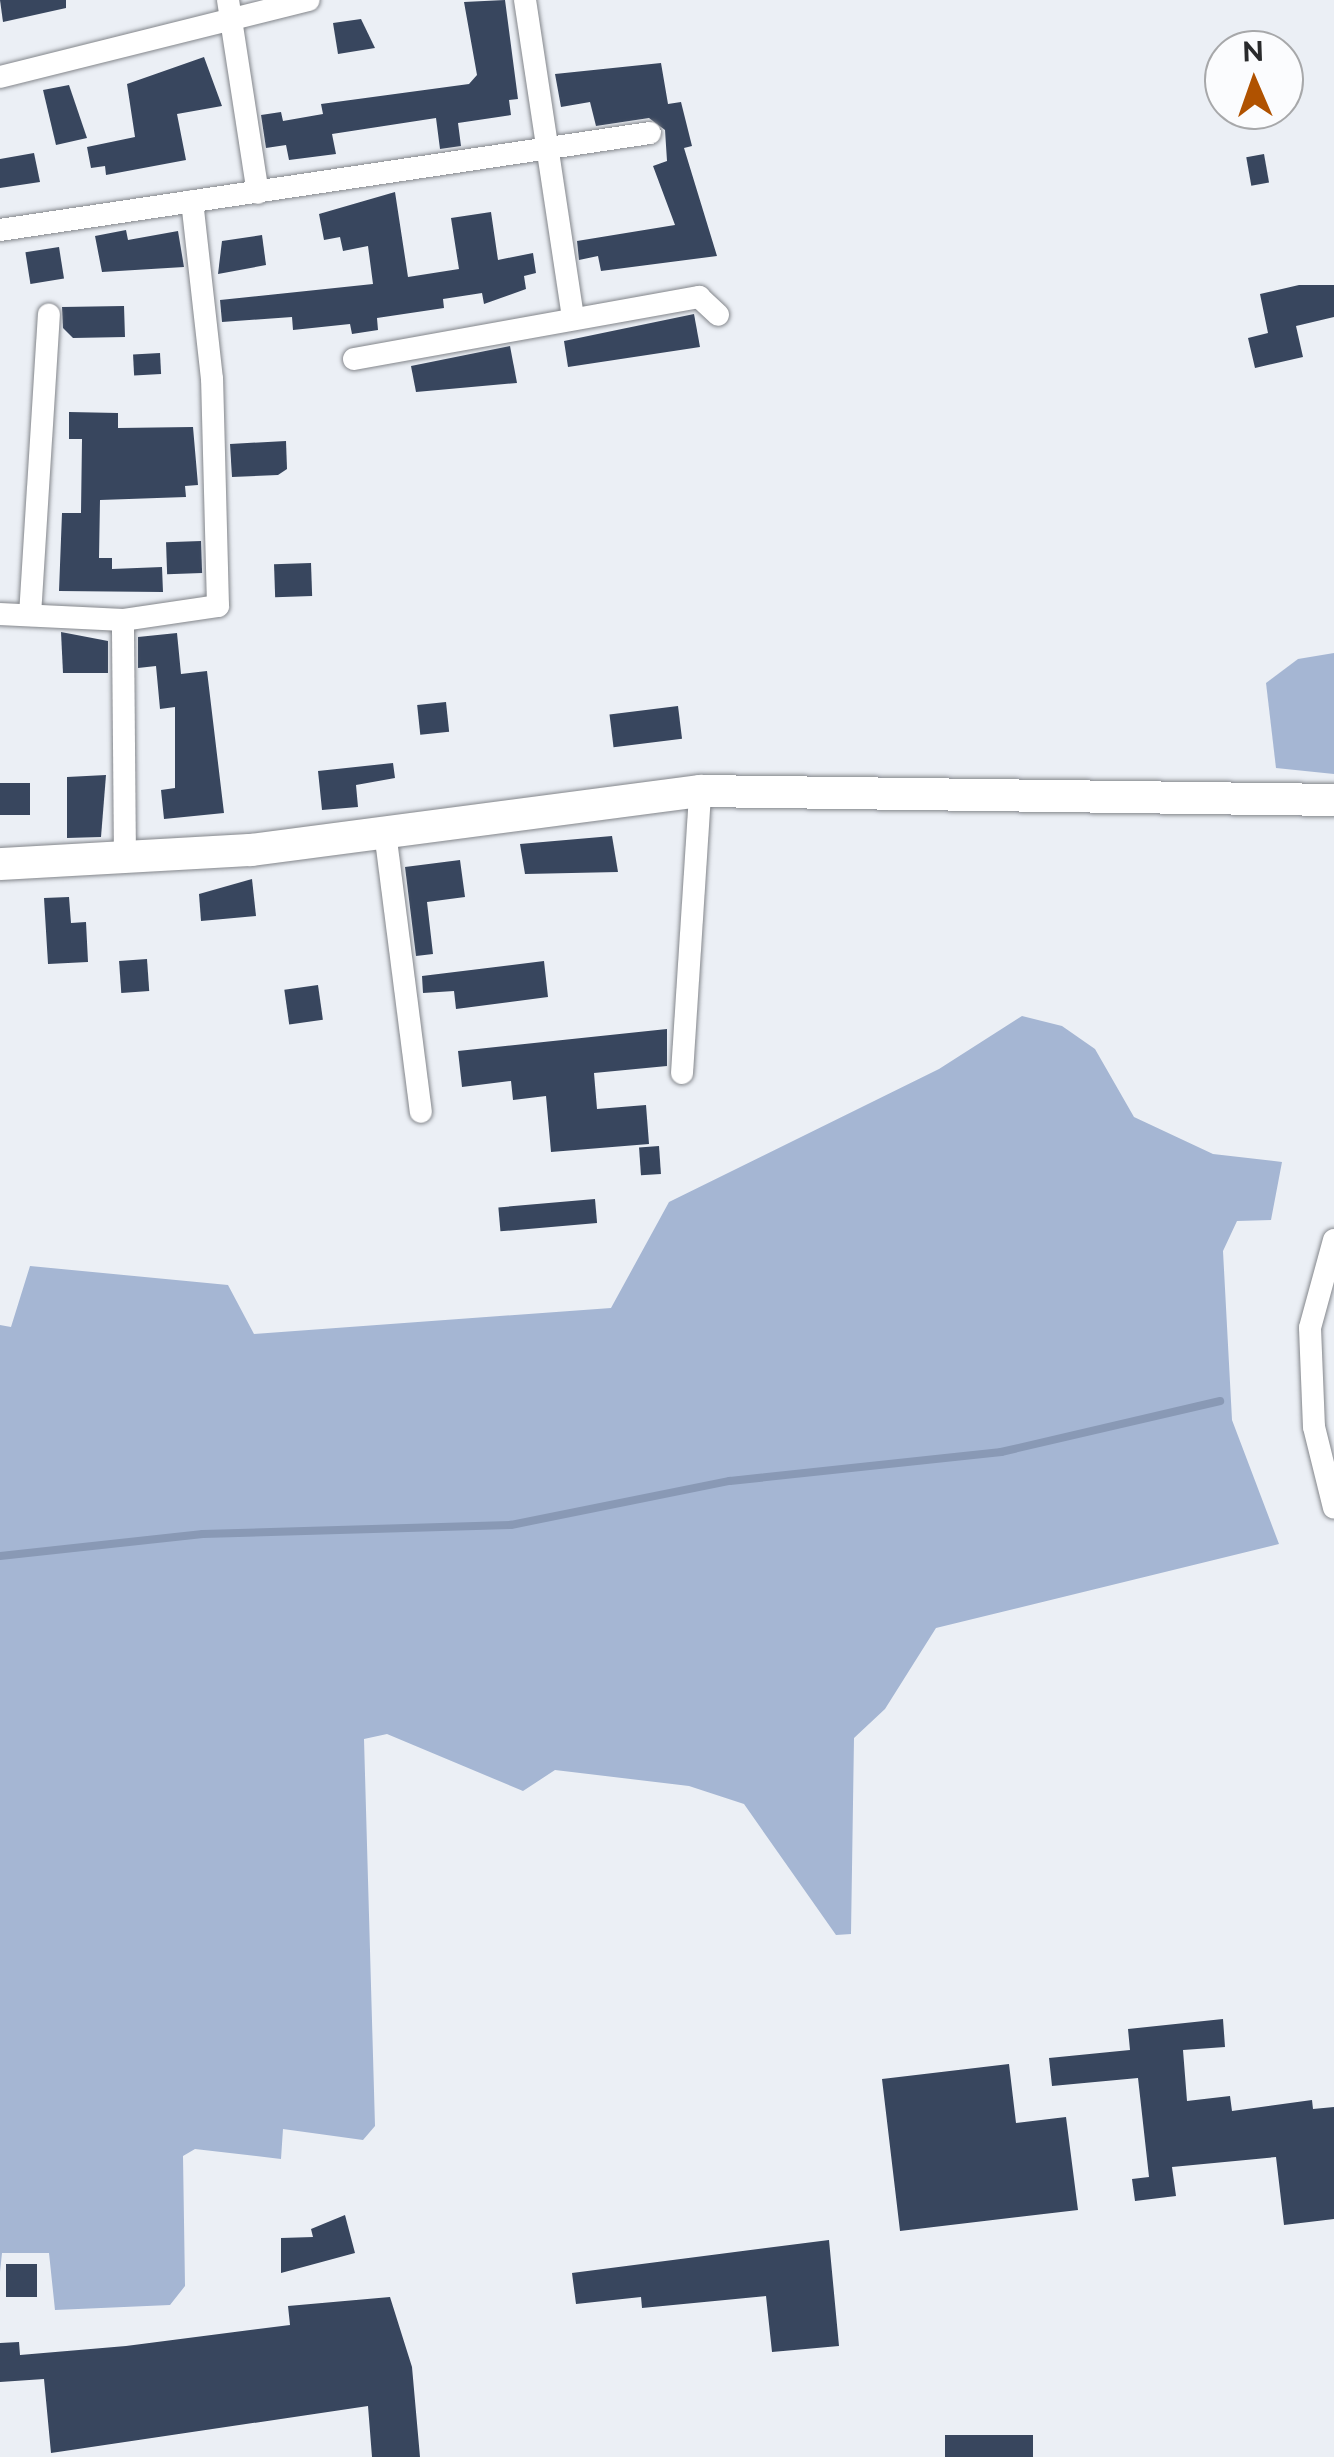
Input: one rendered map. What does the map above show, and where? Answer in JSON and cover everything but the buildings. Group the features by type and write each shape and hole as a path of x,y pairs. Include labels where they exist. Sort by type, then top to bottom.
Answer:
{"street":[{"path":"0,77 230,8 309,0"},
{"path":"525,0 544,148 573,318"},
{"path":"230,8 258,193"},
{"path":"0,230 650,134"},
{"path":"0,614 124,620 218,606 212,379 192,200"},
{"path":"354,359 699,297 718,315"},
{"path":"30,616 50,315"},
{"path":"124,620 125,860"},
{"path":"0,864 125,860 384,832 700,791 1334,800"},
{"path":"682,1074 700,791"},
{"path":"384,832 421,1112"},
{"path":"1334,1240 1310,1362 1334,1508"}],"shaded area":[{"path":"1334,653 1334,774 1276,768 1266,683 1298,659"},
{"path":"1022,1016 1062,1026 1095,1049 1134,1117 1213,1154 1282,1162 1271,1220 1237,1221 1223,1251 1232,1420 1279,1544 936,1628 885,1709 854,1738 851,1934 836,1935 744,1804 689,1786 555,1770 523,1791 387,1734 364,1739 375,2126 363,2140 283,2129 281,2159 195,2149 183,2156 185,2286 170,2305 55,2310 49,2253 2,2253 0,2272 0,1325 11,1327 30,1266 228,1285 254,1334 611,1308 669,1202 939,1069"}],"waterway":[{"path":"0,1556 203,1534 511,1525 730,1481 1001,1452 1220,1401"}]}
